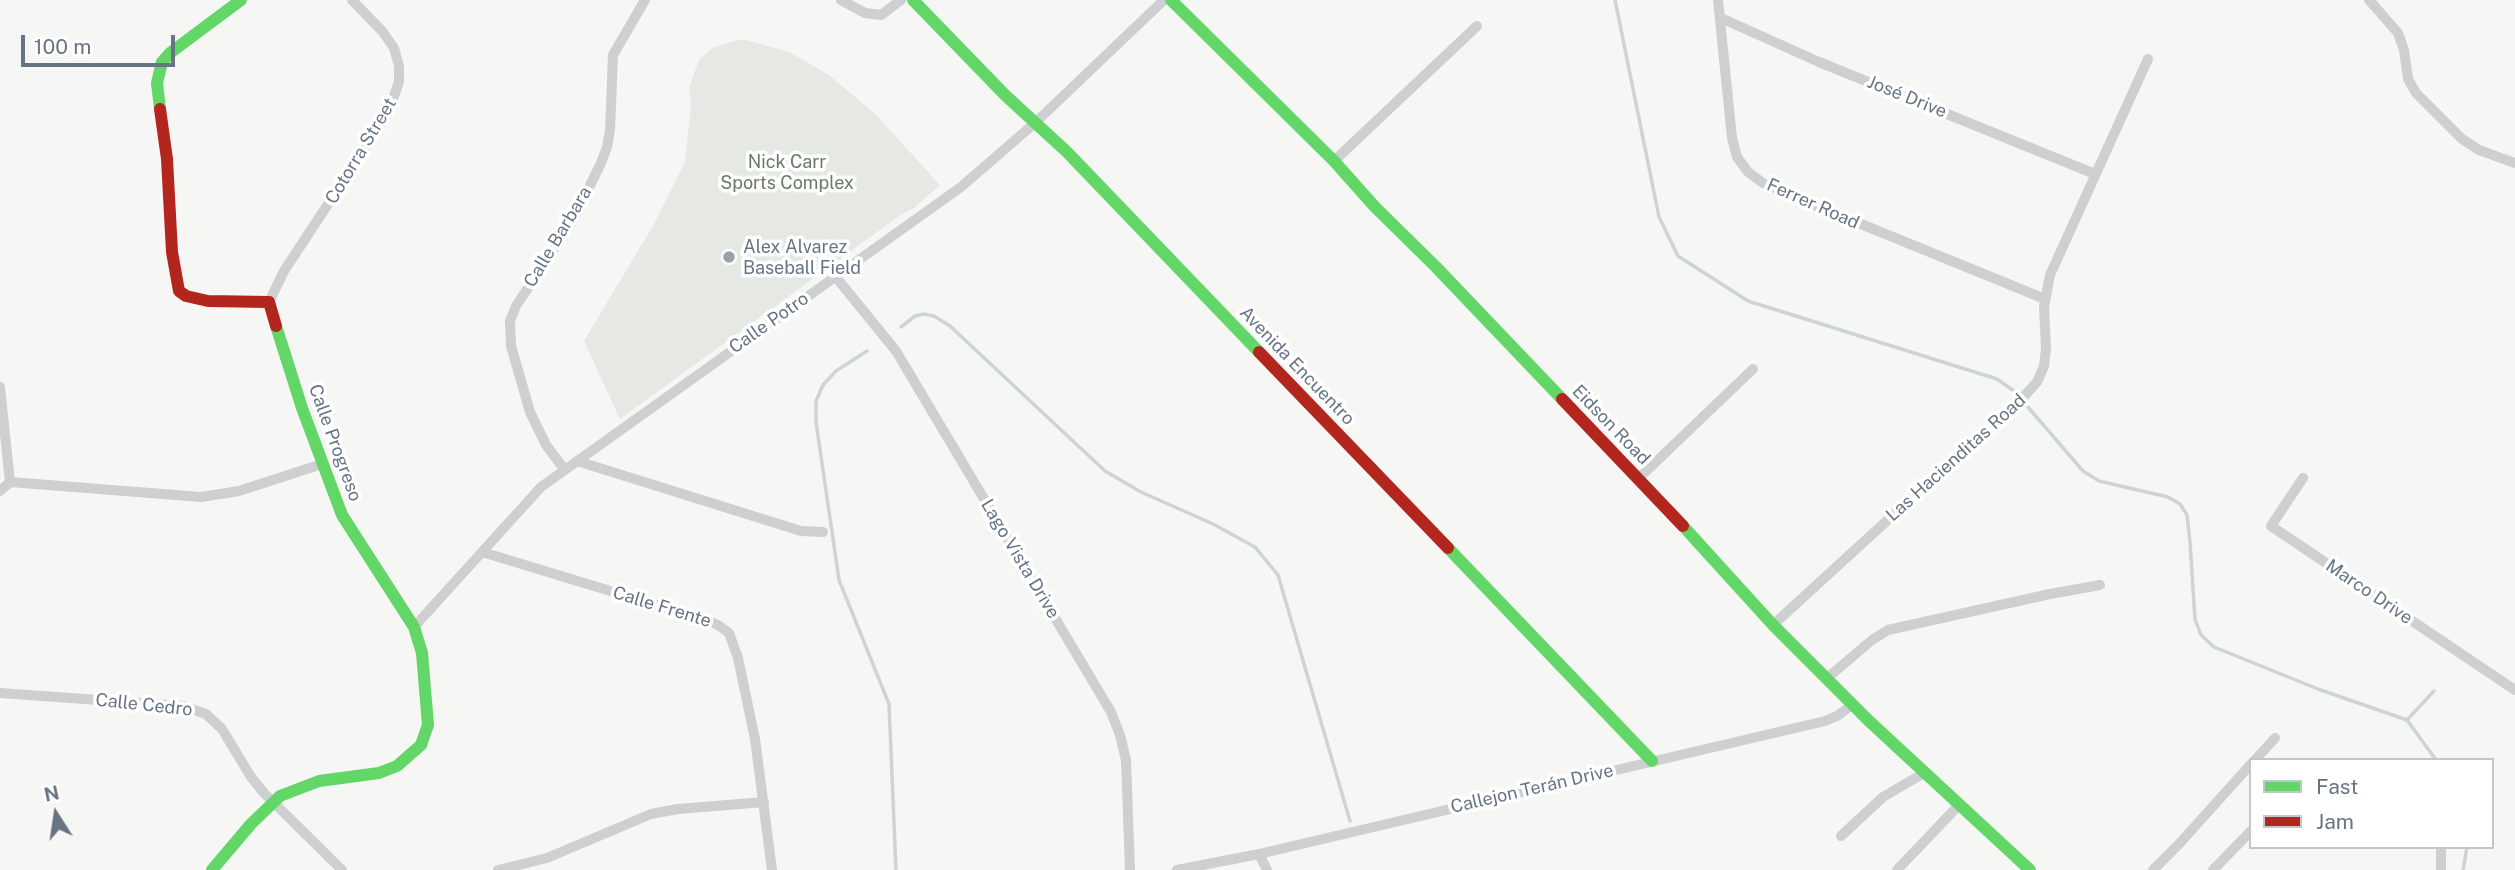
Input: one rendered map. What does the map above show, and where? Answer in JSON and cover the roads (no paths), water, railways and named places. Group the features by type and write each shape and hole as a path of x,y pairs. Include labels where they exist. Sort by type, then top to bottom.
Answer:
{"street":[{"path":"241,0 170,53 162,62 157,83 167,159 172,252 179,290 186,296 208,301 269,303"},
{"name":"Cotorra Street","path":"269,303 284,271 388,113 399,82 399,66 394,48 383,32 352,0"},
{"name":"Calle Barbara","path":"564,469 546,445 530,412 510,346 510,321 516,306 573,220 601,163 610,130 613,55 644,0"},
{"path":"841,0 865,13 881,15 901,0"},
{"name":"Avenida Encuentro","path":"913,0 1005,95 1036,121 1652,761"},
{"name":"Calle Potro","path":"414,627 541,487 961,187 1036,121 1164,0"},
{"name":"Eidson Road","path":"1171,0 1334,161 1826,679 2029,870"},
{"name":"Ferrer Road","path":"1718,0 1732,138 1737,157 1748,172 1763,183 1814,206 2045,299"},
{"path":"2369,0 2398,33 2404,50 2408,79 2416,93 2462,139 2479,150 2515,163"},
{"name":"José Drive","path":"1721,18 1819,62 2095,174"},
{"path":"1334,161 1477,26"},
{"name":"Las Hacienditas Road","path":"1773,625 1951,462 2009,413 2030,391 2044,366 2045,299 2050,275 2148,59"},
{"name":"Lago Vista Drive","path":"835,276 896,351 1111,712 1126,760 1130,870"},
{"name":"Calle Progreso","path":"212,870 273,802 299,787 331,779 379,773 397,766 421,745 428,725 422,653 414,627 342,515 322,464 269,303"},
{"path":"1638,479 1753,369"},
{"path":"0,387 10,482"},
{"path":"577,461 801,531 823,532"},
{"path":"0,491 10,482 201,497 239,491 322,464"},
{"name":"Marco Drive","path":"2303,478 2271,526 2515,690"},
{"name":"Calle Frente","path":"482,552 706,620 729,633 738,658 755,739 772,870"},
{"path":"1826,679 1888,630 2100,585"},
{"name":"Calle Cedro","path":"0,693 195,708 222,729 251,777 342,870"},
{"name":"Callejon Terán Drive","path":"1177,870 1825,721 1852,705"},
{"path":"2257,758 2275,738"},
{"path":"2153,870 2249,766"},
{"path":"1842,836 1883,797 1924,773"},
{"path":"498,870 547,859 651,814 678,809 764,802"},
{"path":"1897,870 1959,805"},
{"path":"2213,870 2249,833"},
{"path":"2441,849 2441,870"},
{"path":"1259,853 1267,870"}],"waterway":[{"path":"1615,0 1659,217 1678,256 1748,301 1997,379 2014,391"},
{"path":"901,327 915,316 934,316 950,326 1105,471 1141,492 1213,524 1255,547 1278,575 1350,821"},
{"path":"867,351 836,371 823,385 816,401 816,422 839,580 889,704 896,870"},
{"path":"2027,406 2083,471 2099,481 2168,497 2180,504 2187,515 2195,619 2201,635 2214,647 2318,689 2407,720 2435,758"},
{"path":"2407,720 2434,691"},
{"path":"2463,870 2467,849"}],"place":[{"name":"Alex Alvarez Baseball Field","path":"729,257"}],"park label":[{"name":"Nick Carr Sports Complex","path":"787,172"}]}
